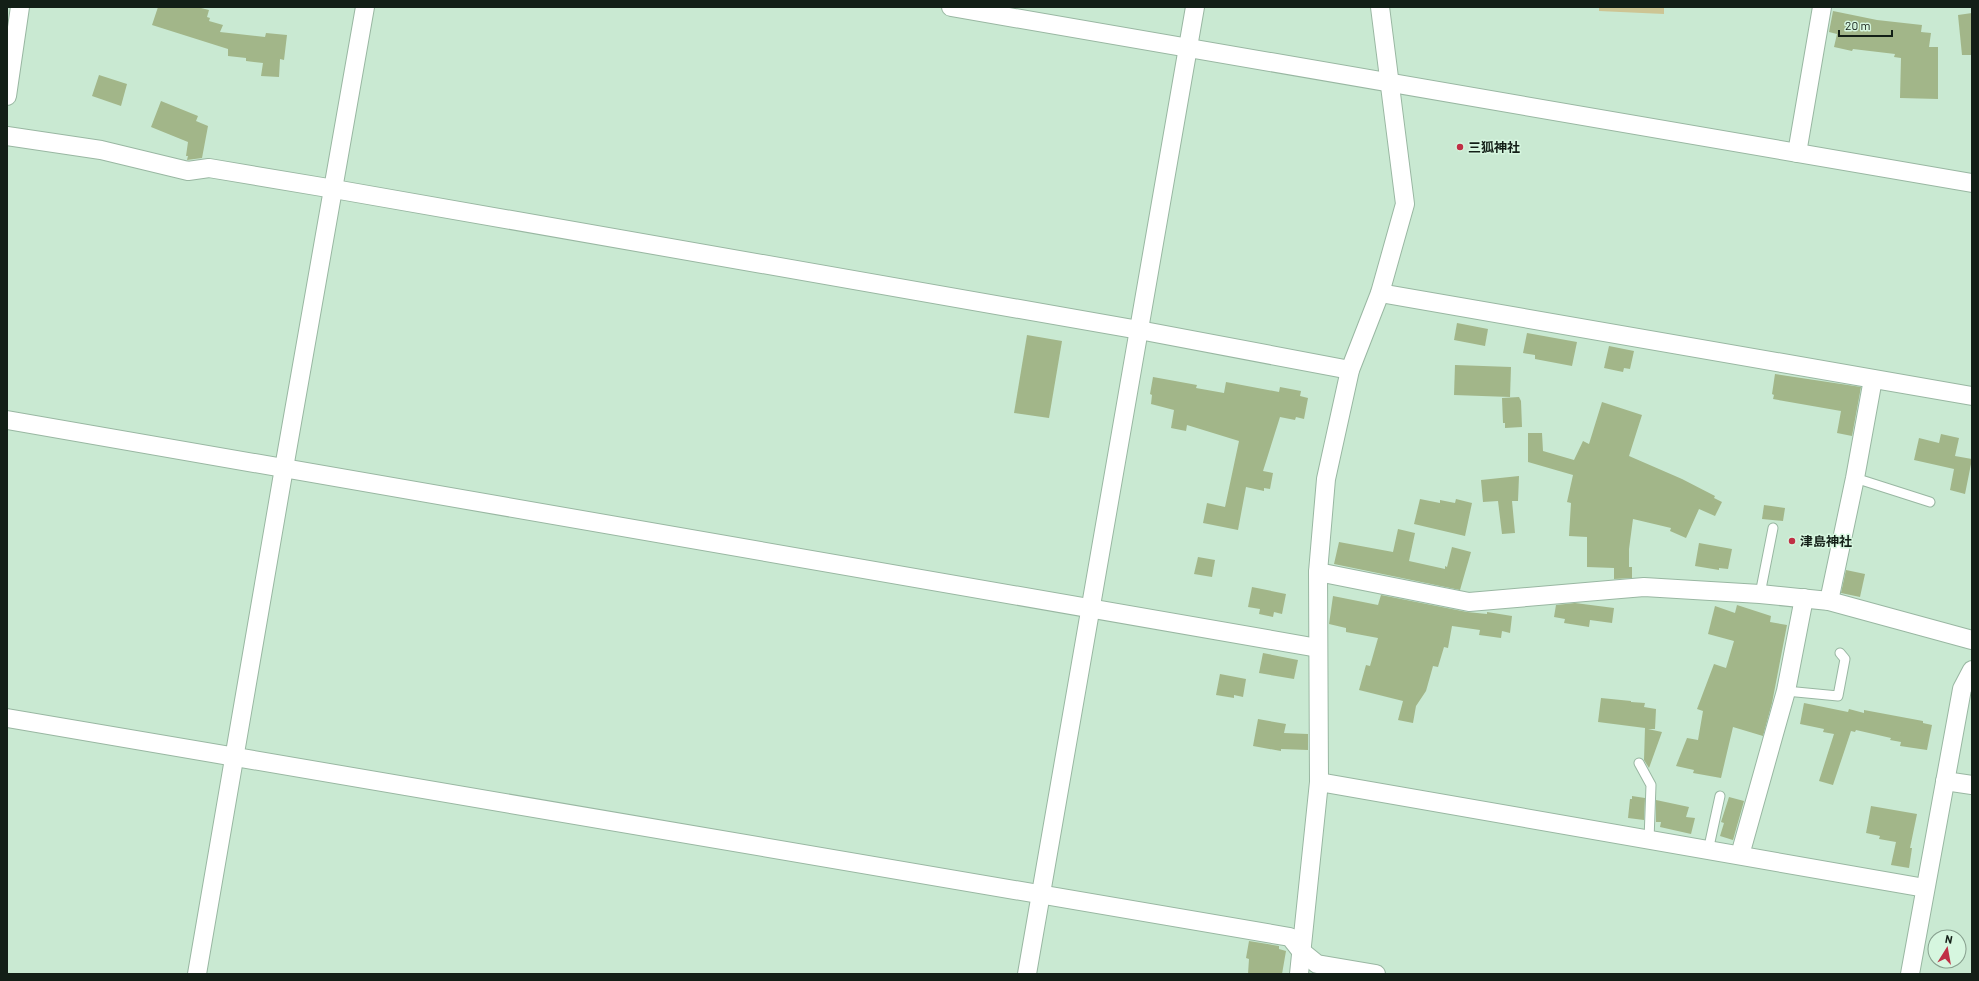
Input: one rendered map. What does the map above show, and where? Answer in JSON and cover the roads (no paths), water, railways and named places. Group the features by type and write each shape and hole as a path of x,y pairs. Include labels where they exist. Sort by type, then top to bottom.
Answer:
{"street":[{"path":"7,96 20,7"},
{"path":"197,974 365,7"},
{"path":"951,7 1972,183"},
{"path":"1027,974 1092,608 1195,7"},
{"path":"1298,974 1319,782 1318,572 1326,479 1350,370 1380,293 1405,204 1380,7"},
{"path":"1797,153 1822,7"},
{"path":"7,136 101,150 188,171 209,168 334,189 1139,330 1350,370"},
{"path":"1380,293 1972,396"},
{"path":"1829,601 1855,478 1873,379"},
{"path":"7,420 1318,648"},
{"path":"1318,572 1469,602 1644,587 1804,598 1829,601 1972,640"},
{"path":"1740,855 1786,691 1804,598"},
{"path":"1910,974 1962,689 1972,670"},
{"path":"7,718 1290,937 1301,951 1317,964 1376,974"},
{"path":"1945,781 1972,785"},
{"path":"1319,782 1925,888"}],"lane":[{"path":"1855,478 1930,502"},
{"path":"1760,594 1773,528"},
{"path":"1786,691 1838,696 1845,659 1840,653"},
{"path":"1639,763 1651,785 1649,840"},
{"path":"1708,851 1720,796"}],"place":[{"name":"三狐神社","path":"1460,147"},
{"name":"津島神社","path":"1792,541"}]}
